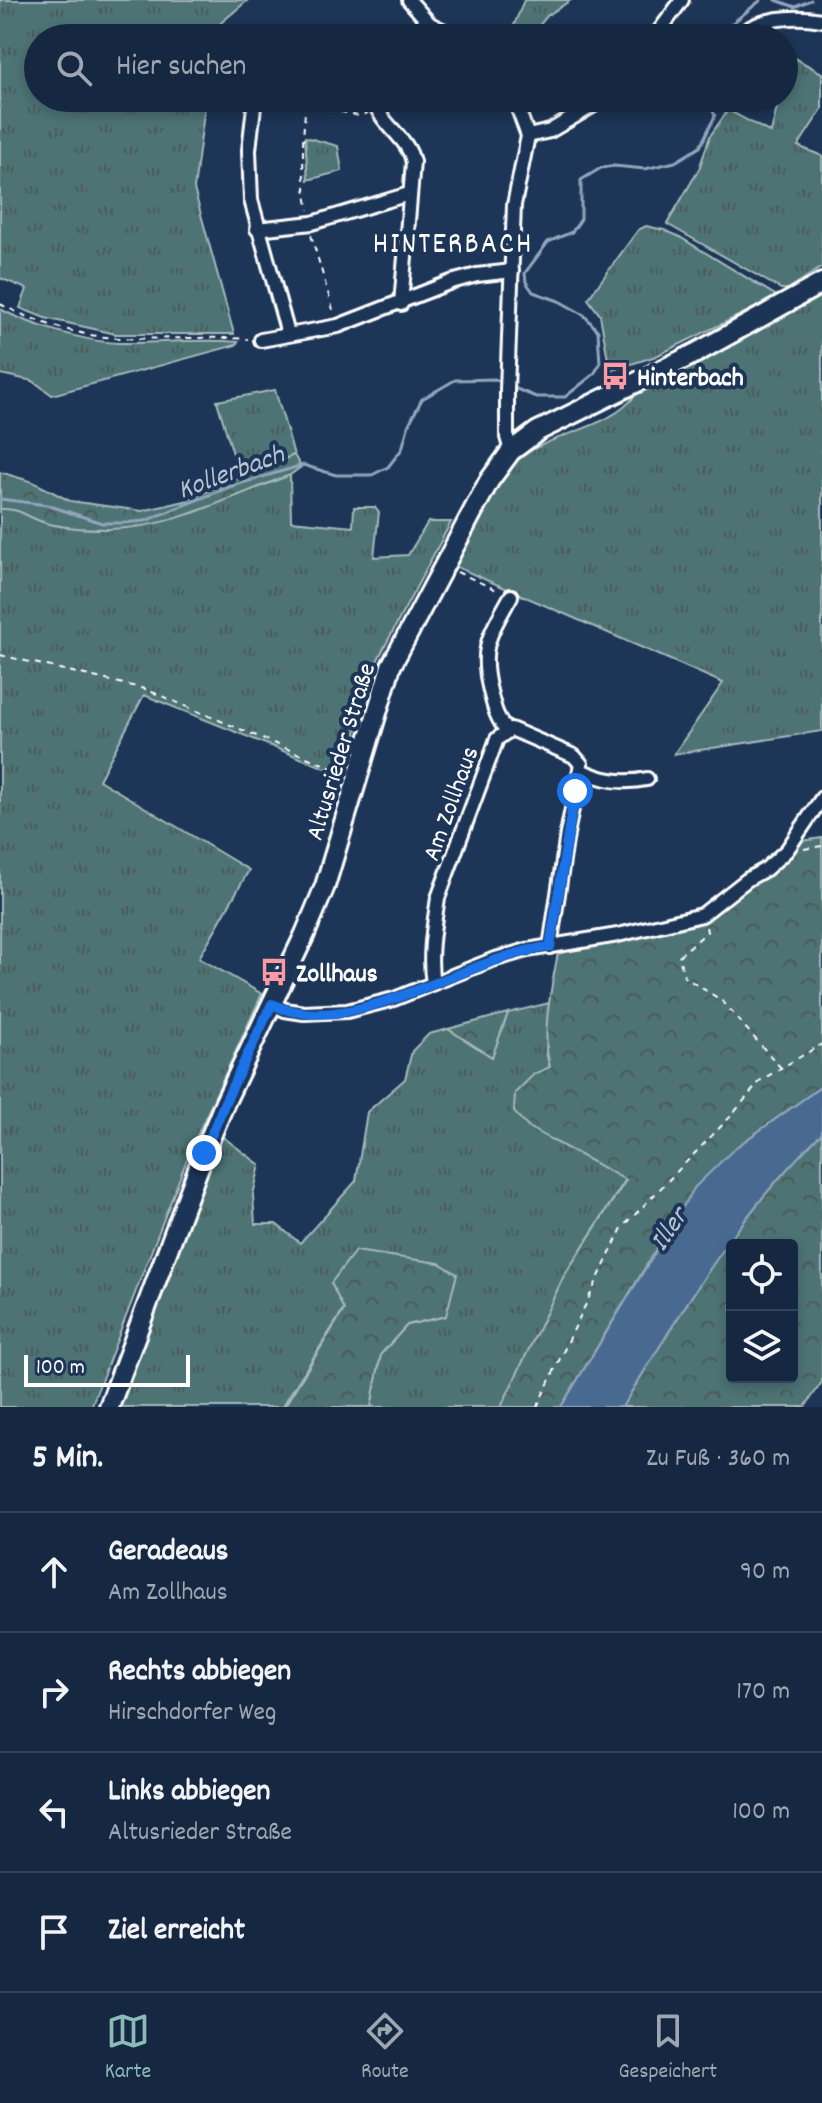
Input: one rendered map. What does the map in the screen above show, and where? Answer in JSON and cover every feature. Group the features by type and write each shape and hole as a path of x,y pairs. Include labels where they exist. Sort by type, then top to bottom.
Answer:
{"main road":[{"name":"Altusrieder Straße","path":"109,1407 209,1140 325,886 391,666 472,508 511,451 538,431 696,353 822,283"}],"street":[{"path":"409,0 430,24"},
{"path":"664,24 682,0"},
{"path":"761,24 795,17 822,20"},
{"path":"254,112 248,177 257,229 288,334"},
{"path":"381,112 411,153 413,162 401,304"},
{"path":"511,451 507,437 507,390 514,205 528,136 519,112"},
{"path":"528,136 550,131 582,112"},
{"path":"257,229 310,224 409,194"},
{"path":"261,340 338,326 451,282 512,271"},
{"path":"507,731 494,711 484,655 511,596"},
{"name":"Am Zollhaus","path":"433,983 434,924 438,898 497,739 507,731 517,731 574,756 581,764 581,770 596,777 619,782 647,779"},
{"path":"550,947 567,834 581,770"},
{"path":"272,1004 304,1013 347,1011 394,999 509,954 702,915 787,850 822,798"}],"path":[{"path":"305,112 301,155 303,180 310,224 338,326"},
{"path":"344,112 359,116 364,112"},
{"path":"0,304 44,323 107,337 212,336 261,340"},
{"path":"443,566 511,596"},
{"path":"0,655 145,689 349,775"},
{"path":"787,850 822,846"},
{"path":"702,915 707,932 679,956 684,977 721,1000 781,1069"},
{"path":"537,1407 622,1228 732,1115 761,1080 822,1044"}],"green space":[{"path":"0,0 248,0 220,24 24,24 24,112 204,112 194,189 234,334 116,334 45,318 20,308 27,289 0,278"},
{"path":"524,0 571,0 540,24 515,24"},
{"path":"798,60 822,73 822,109 798,146 822,156 822,267 788,289 781,289 667,224 699,169 710,136 727,112 771,133 776,112 798,112"},
{"path":"305,137 338,146 342,171 308,180"},
{"path":"646,226 678,236 775,295 773,299 656,356 610,371 600,315 588,299 638,230"},
{"path":"822,290 822,731 674,754 723,683 452,565 500,478 523,456 613,415 637,393"},
{"path":"0,309 58,332 91,340 134,343 238,342 52,395 33,381 0,374"},
{"path":"275,390 294,455 240,477 217,401"},
{"path":"294,455 301,467 290,475 201,510 155,524 132,528 77,528 46,523 19,512 0,509 0,472 33,482 70,501 142,511 185,501"},
{"path":"290,475 291,521 353,527 354,507 375,507 379,512 374,557 408,555 428,522 451,522 368,678 362,693 356,735 345,776 144,695 99,780 249,870 199,958 262,994 191,1149 91,1407 0,1407 0,509 15,508 46,523 107,529 193,513"},
{"path":"822,838 822,1086 735,1148 675,1218 561,1407 501,1407 564,1276 626,1180 528,1127 514,1112 515,1093 534,1074 550,1067 546,1039 558,953 698,924 715,915 734,895 777,866 802,841"},
{"path":"549,1003 546,1052 550,1068 534,1074 528,1127 626,1179 564,1276 502,1407 371,1407 381,1354 407,1325 446,1316 344,1309 282,1407 118,1407 219,1134 260,1165 253,1195 255,1224 276,1224 300,1243 356,1181 367,1112 405,1079 412,1051 429,1034 448,1029 492,1057 508,1013"},
{"path":"508,1013 492,1057 448,1029"},
{"path":"822,1133 822,1382 805,1407 622,1407 726,1246 726,1383 798,1383 798,1239 731,1239 764,1196"},
{"path":"355,1251 439,1263 457,1274 446,1316 407,1325 381,1354 371,1407 284,1407 344,1310 331,1283"}],"water":[{"path":"822,1086 822,1133 764,1196 731,1239 726,1239 726,1246 622,1407 561,1407 695,1187 735,1148"}],"waterway":[{"name":"Kollerbach","path":"731,24 761,0"},
{"name":"Kollerbach","path":"776,0 795,7 811,0"},
{"name":"Kollerbach","path":"509,386 536,397 565,397 594,374 600,364 598,331 584,315 559,301 533,292 526,282 525,273 548,242 572,232 581,219 581,180 601,168 645,169 675,162 700,147 715,116 713,112"},
{"name":"Kollerbach","path":"0,499 47,505 102,523 122,523 145,521 229,487 303,465 336,475 372,475 388,467 402,449 409,424 422,399 455,380 495,379 503,383"}],"place":[{"name":"Hinterbach","path":"615,376"},
{"name":"Zollhaus","path":"274,972"}],"district":[{"name":"HINTERBACH","path":"453,242"}],"route":[{"path":"204,1153 272,1004 304,1013 347,1011 394,999 492,960 550,947 575,791"}],"water label":[{"name":"Iller","path":"667,1228"}]}
